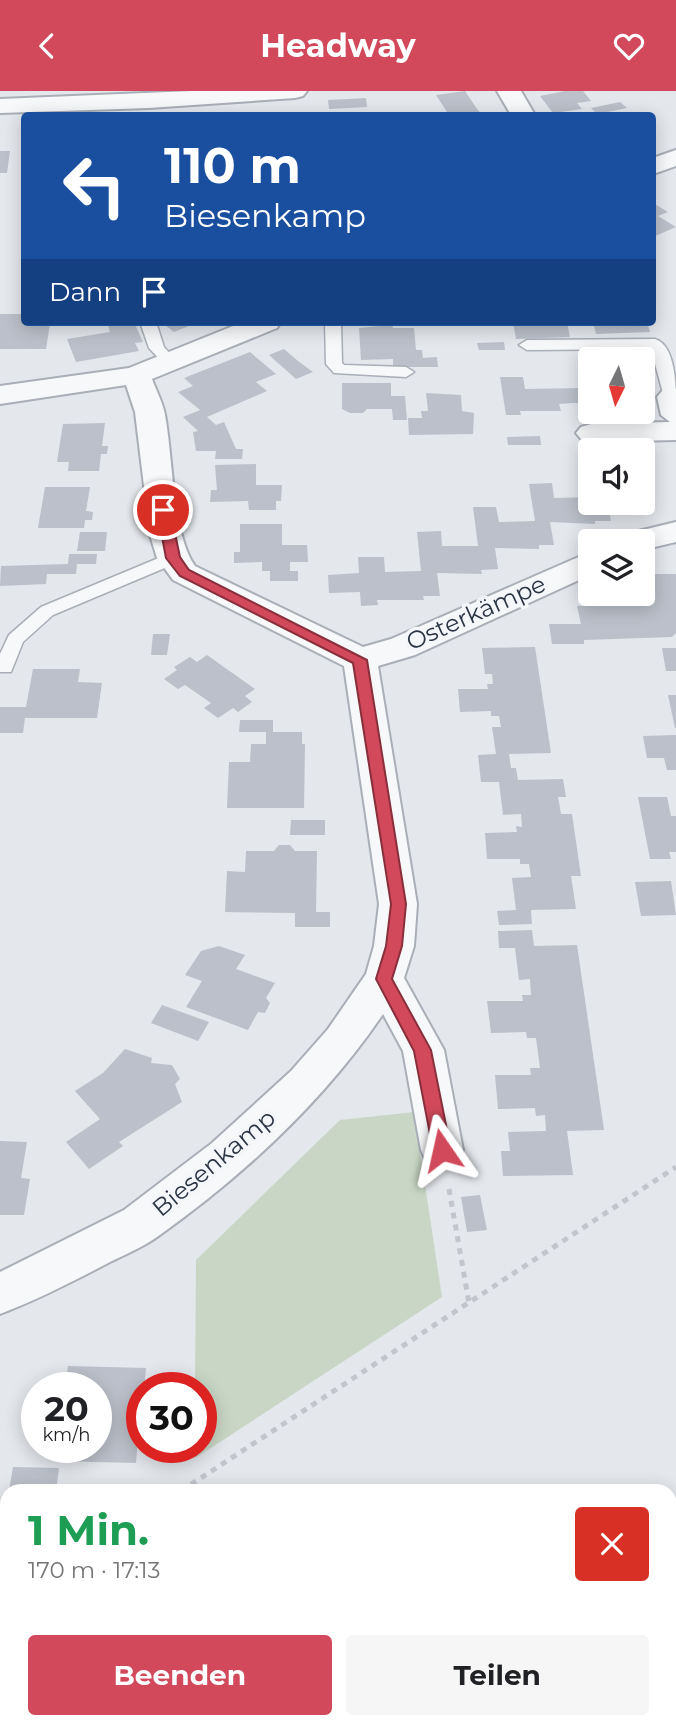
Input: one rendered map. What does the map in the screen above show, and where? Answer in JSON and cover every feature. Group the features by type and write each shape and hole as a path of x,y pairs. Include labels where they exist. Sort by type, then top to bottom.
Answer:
{"street":[{"path":"0,106 118,103 295,91"},
{"path":"509,91 521,112"},
{"path":"656,166 676,157"},
{"path":"0,394 52,389 136,375 257,326"},
{"path":"136,375 150,412 166,535 173,558 184,573 360,660"},
{"path":"591,433 676,431"},
{"path":"655,537 676,532"},
{"name":"Osterkämpe","path":"360,660 403,647 578,567"},
{"name":"Biesenkamp","path":"0,1293 31,1281 140,1224 227,1156 306,1083 342,1041 384,979 394,946 398,904 360,660"},
{"path":"384,979 422,1050 442,1150"}],"lane":[{"path":"149,326 157,348 169,362"},
{"path":"333,326 334,364 340,370 406,372"},
{"path":"527,345 654,344 659,348 674,406"},
{"path":"4,667 15,639 47,611 173,558"}],"path":[{"path":"442,1150 468,1303"},
{"path":"192,1484 676,1167"}],"green space":[{"path":"414,1112 442,1297 217,1444 217,1372 195,1372 196,1260 340,1120"}],"building":[{"path":"465,91 480,112 447,112 436,95"},
{"path":"583,91 591,101 577,103 582,109 552,112 540,96"},
{"path":"366,98 367,107 329,109 328,100"},
{"path":"620,102 627,108 595,112 591,108"},
{"path":"0,151 10,151 7,173 0,173"},
{"path":"656,205 668,212 658,216 676,227 656,236"},
{"path":"0,314 21,314 21,326 50,326 46,349 0,349"},
{"path":"108,326 136,326 143,342 135,343 139,351 76,362 67,339 110,332"},
{"path":"166,326 189,326 174,332"},
{"path":"514,326 568,326 570,337 516,339"},
{"path":"594,326 648,326 650,332 596,334"},
{"path":"359,328 414,328 416,350 422,350 423,358 437,357 438,367 393,367 393,359 361,360"},
{"path":"504,342 505,350 479,350 477,343"},
{"path":"284,349 313,372 296,379 269,355"},
{"path":"250,352 276,374 256,382 267,391 207,417 216,425 224,422 236,449 243,449 242,459 215,459 216,451 196,451 193,432 198,431 183,417 200,410 178,392 193,386 184,378"},
{"path":"500,377 523,377 525,389 578,388 578,403 559,404 561,411 520,411 521,415 506,415"},
{"path":"342,383 391,383 391,396 405,396 407,420 393,420 392,409 367,409 363,413 350,413 342,409"},
{"path":"426,393 461,395 462,411 474,413 473,434 409,435 408,418 422,418 421,411 428,411"},
{"path":"105,423 102,446 108,446 107,454 101,454 99,471 68,471 69,462 57,462 63,424"},
{"path":"540,436 541,445 508,445 507,437"},
{"path":"256,464 256,485 282,485 281,501 276,501 276,510 249,510 248,501 210,502 211,490 217,490 215,465"},
{"path":"552,483 554,498 578,497 578,515 610,515 611,521 595,521 595,524 550,522 554,545 539,545 539,549 495,548 498,569 481,570 482,574 437,573 440,596 423,596 424,600 377,600 378,605 361,606 360,592 329,593 328,575 359,573 358,557 384,557 385,572 421,571 417,532 441,531 442,546 478,546 473,507 496,507 499,522 535,521 529,484"},
{"path":"45,487 90,487 86,511 93,512 92,520 85,520 84,528 38,528"},
{"path":"240,524 282,524 282,545 307,545 308,562 290,562 290,571 298,571 298,581 270,581 270,571 262,571 262,562 234,563 234,552 240,552"},
{"path":"80,532 107,532 105,551 77,551"},
{"path":"69,554 97,554 96,564 77,564 76,574 47,574 46,584 0,586 1,566 68,564"},
{"path":"655,574 676,574 676,633 672,637 584,640 584,644 552,644 549,624 581,624 577,606 655,606"},
{"path":"153,634 170,634 167,655 151,655"},
{"path":"535,647 551,753 509,754 511,768 516,768 518,780 563,779 566,797 558,797 561,814 572,814 581,876 571,876 576,909 531,910 532,924 499,925 497,911 516,910 512,878 531,877 529,864 520,864 520,859 487,859 485,833 517,832 516,826 522,827 521,814 503,815 499,782 481,782 478,755 496,754 492,727 501,727 499,716 491,716 491,711 460,712 458,689 488,689 487,684 493,684 492,674 485,674 482,648"},
{"path":"662,648 676,648 676,671 666,671"},
{"path":"207,655 255,689 245,696 252,702 238,712 233,708 218,718 204,708 211,703 185,685 178,689 164,679 177,670 174,667 190,657 197,662"},
{"path":"33,669 80,669 78,682 102,683 97,718 25,718 23,733 0,733 0,707 26,707"},
{"path":"668,695 676,695 676,728 675,728"},
{"path":"240,720 273,720 273,732 302,732 302,744 305,744 304,808 227,808 229,762 250,762 251,744 266,744 266,732 239,732"},
{"path":"676,735 676,770 667,770 664,758 647,758 643,736"},
{"path":"638,797 667,797 671,816 676,816 676,852 669,852 671,859 650,859"},
{"path":"291,820 325,820 325,835 290,835"},
{"path":"279,845 290,845 295,851 317,851 316,912 330,912 330,927 295,927 295,913 225,912 227,871 245,872 246,851 274,851"},
{"path":"671,881 676,915 641,916 635,882"},
{"path":"532,930 534,946 577,945 604,1130 567,1131 573,1175 503,1176 501,1151 510,1151 508,1132 546,1131 545,1115 536,1116 535,1108 498,1109 495,1075 531,1075 530,1068 540,1068 536,1038 527,1038 526,1032 491,1033 487,1001 523,1001 522,995 531,995 530,979 519,980 515,948 499,948 498,931"},
{"path":"219,946 245,955 236,969 275,983 266,998 270,1003 265,1013 258,1012 248,1030 186,1007 202,981 185,975 201,951"},
{"path":"162,1005 209,1022 198,1041 151,1023"},
{"path":"125,1049 152,1058 151,1063 172,1065 180,1079 175,1084 182,1102 119,1142 123,1146 89,1169 66,1142 100,1119 75,1091 103,1073"},
{"path":"0,1141 27,1142 21,1178 30,1179 24,1215 0,1215"},
{"path":"480,1195 487,1230 467,1232 461,1197"},
{"path":"68,1366 146,1368 146,1372 126,1372 126,1463 112,1462 112,1372 67,1372"},
{"path":"13,1467 59,1468 57,1484 10,1484"}],"route":[{"path":"163,510 166,535 173,558 184,573 360,660 398,904 394,946 384,979 422,1050 442,1150"}]}
